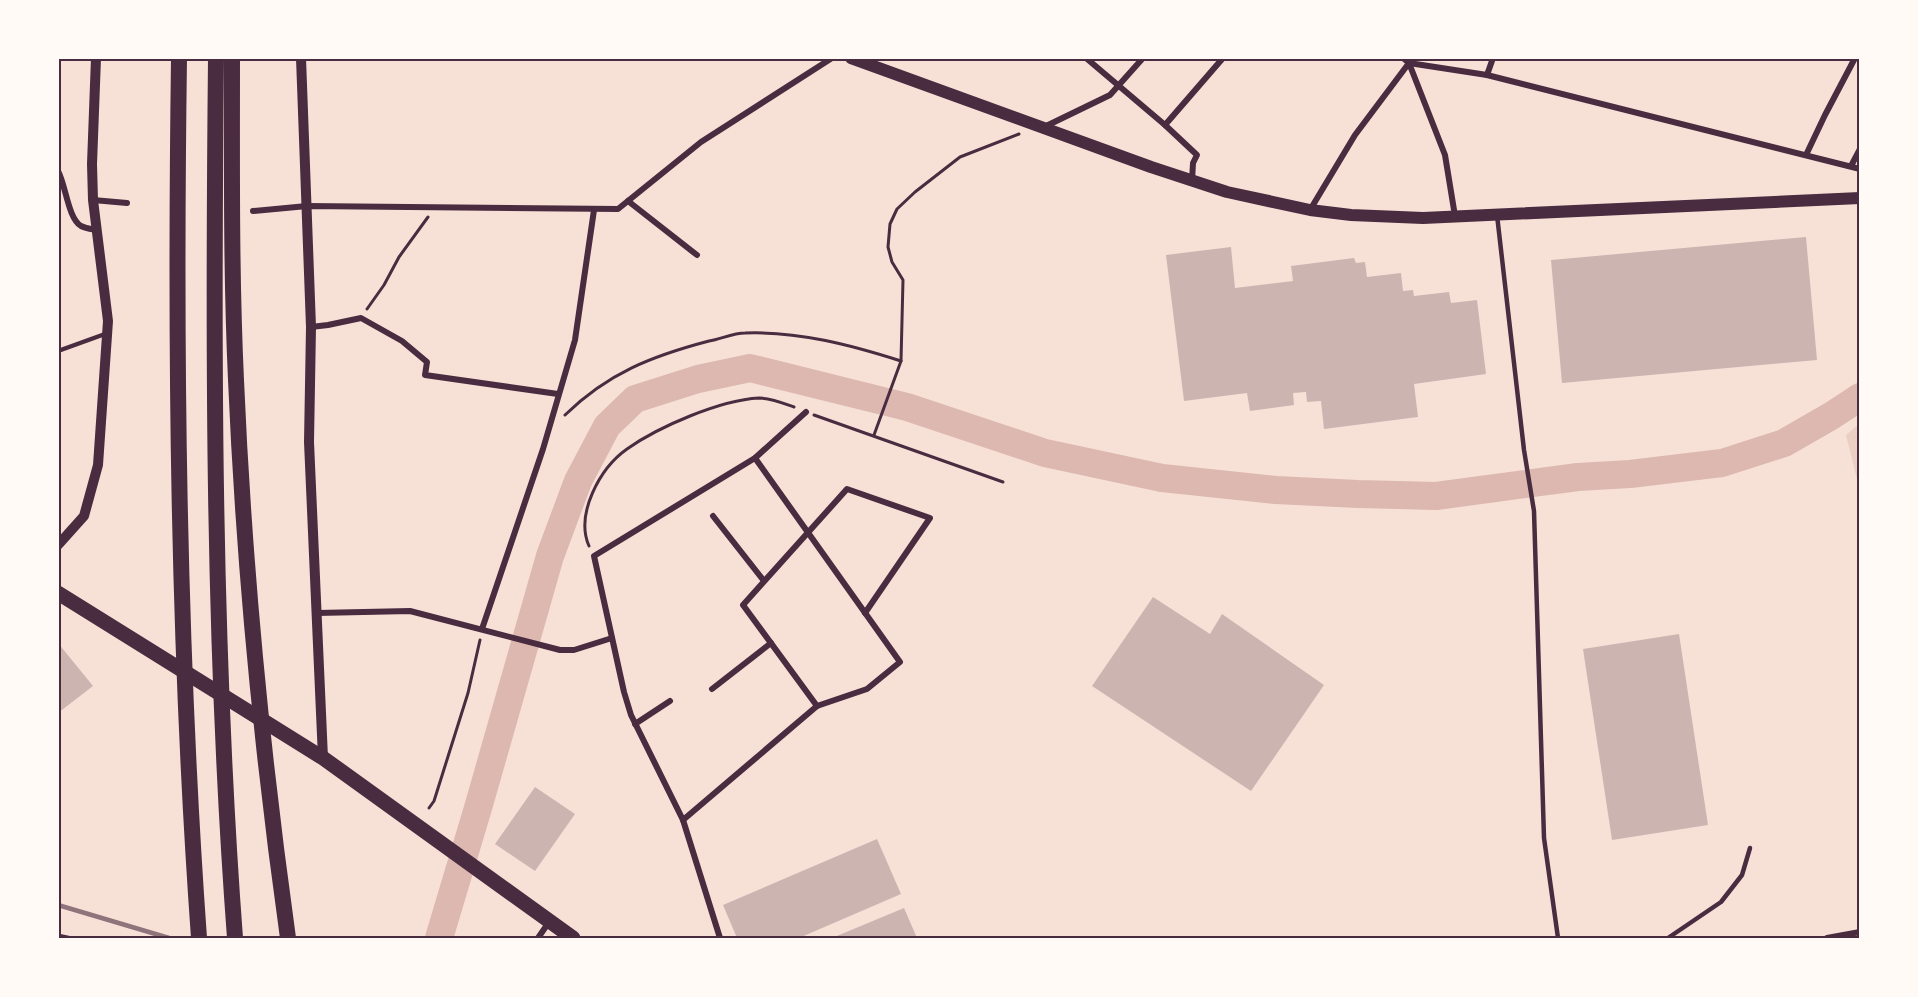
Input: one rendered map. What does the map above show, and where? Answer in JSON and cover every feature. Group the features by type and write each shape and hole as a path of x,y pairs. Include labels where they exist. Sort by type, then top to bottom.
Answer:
{"highway":[{"path":"179,58 178,343 182,610 191,939"},
{"path":"216,58 213,372 218,621 235,939"},
{"path":"232,58 236,380 264,749 288,939"},
{"path":"58,593 323,758 573,939"},
{"path":"187,760 198,939"}],"main road":[{"path":"854,59 1192,182 1259,200 1310,210 1390,217 1497,216 1860,198"}],"street":[{"path":"58,545 84,516 98,465 108,321 93,200 96,58"},
{"path":"301,58 311,327 309,442 323,758"},
{"path":"253,210 307,206 618,209 701,142 832,58"},
{"path":"1086,58 1197,155 1193,163 1192,182"},
{"path":"1044,128 1110,95 1143,58"},
{"path":"1165,125 1224,58"},
{"path":"1403,58 1409,63 1445,155 1455,216"},
{"path":"1487,75 1493,58"},
{"path":"1806,155 1855,58"},
{"path":"1409,63 1487,75 1860,169"},
{"path":"1310,210 1355,135 1409,63"},
{"path":"1851,166 1860,149"},
{"path":"58,171 64,182 74,218 81,226 96,230"},
{"path":"93,200 128,203"},
{"path":"628,201 697,255"},
{"path":"485,629 543,449 575,340 594,210"},
{"path":"311,327 361,318 402,341 426,362 425,375 558,394"},
{"path":"720,939 683,820 635,724 624,692 594,556 755,458 806,412"},
{"path":"683,820 817,706 867,689 900,662 755,458"},
{"path":"817,706 743,605 847,489 930,518 865,613"},
{"path":"713,516 764,581"},
{"path":"317,613 410,611 544,646 574,650 612,638"},
{"path":"712,689 771,643"},
{"path":"635,724 670,701"},
{"path":"538,939 549,922"},
{"path":"1827,939 1860,932"}],"lane":[{"path":"1497,216 1524,450 1534,510 1544,838 1558,939"},
{"path":"58,351 108,333"},
{"path":"1668,939 1721,902 1742,875 1750,848"}],"path":[{"path":"874,435 902,361 903,280 892,262 888,247 890,224 897,209 915,192 960,158 1014,136 1044,128"},
{"path":"361,318 384,285 399,257 436,207"},
{"path":"562,419 578,402 603,383 635,366 683,348 742,333 766,333 816,339 854,346 902,361"},
{"path":"429,808 434,801 468,693 485,629"},
{"path":"58,935 72,939"}],"shaded area":[{"path":"1859,424 1859,487 1846,435"}],"building":[{"path":"1806,237 1817,360 1562,383 1551,260"},
{"path":"1231,247 1235,288 1293,281 1291,266 1354,258 1356,263 1365,262 1367,277 1401,273 1403,291 1413,290 1414,296 1449,292 1451,303 1477,300 1486,374 1414,384 1418,417 1324,429 1321,401 1307,402 1306,392 1293,393 1294,405 1250,411 1247,393 1184,401 1166,255"},
{"path":"1153,597 1210,634 1222,614 1324,685 1251,791 1092,686"},
{"path":"1679,634 1708,825 1612,840 1583,649"},
{"path":"58,643 93,686 58,713"},
{"path":"535,787 575,814 535,871 495,844"},
{"path":"877,839 901,894 799,938 737,938 723,905"},
{"path":"904,908 917,938 832,938"}],"waterway":[{"path":"439,938 550,556 578,481 607,426 635,399 698,379 750,368 907,407 1045,453 1162,478 1276,490 1436,496 1578,477 1630,474 1722,463 1784,443 1860,397"}],"railway":[{"path":"58,905 169,938"}]}
